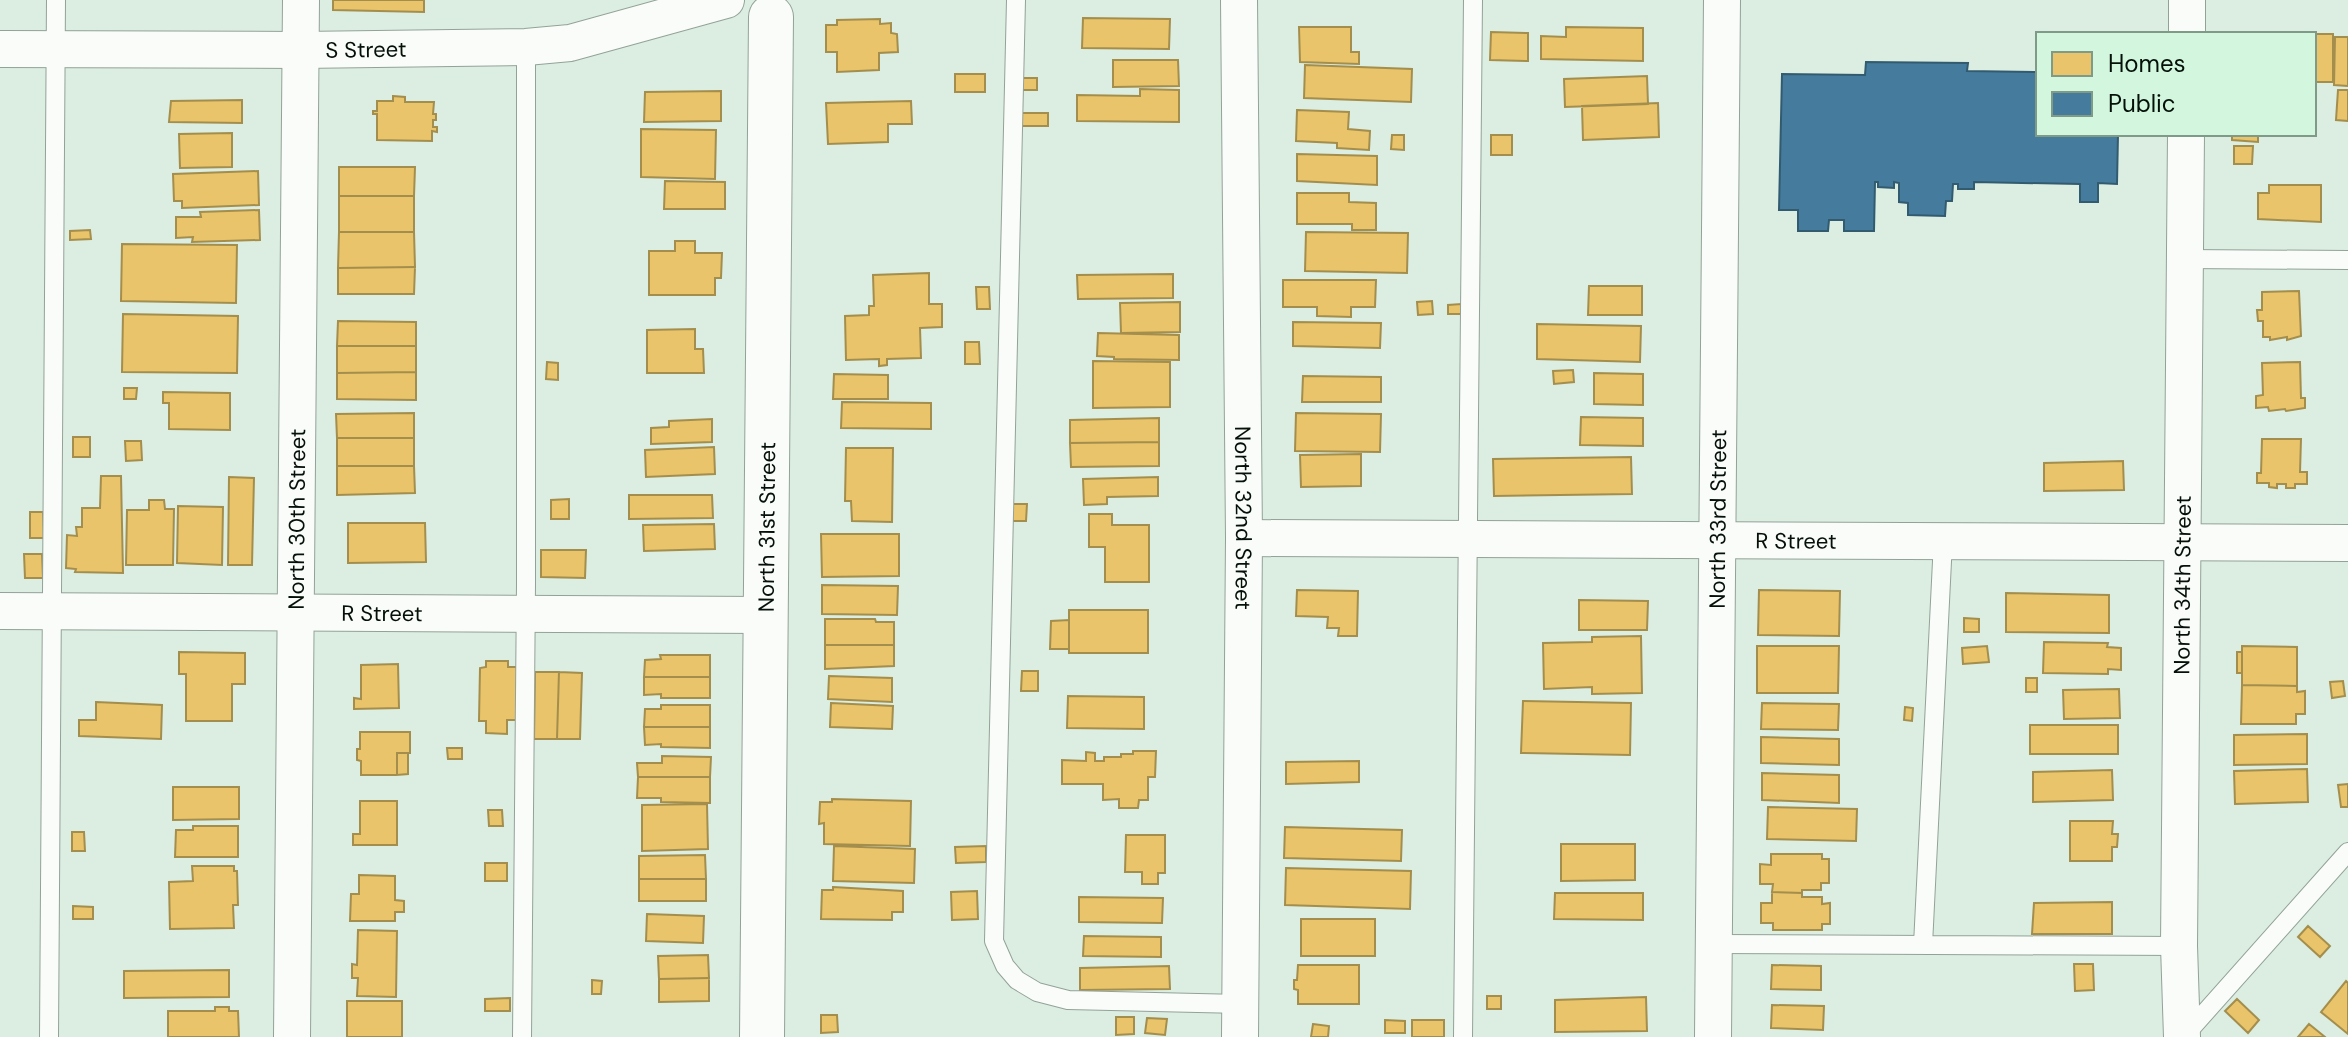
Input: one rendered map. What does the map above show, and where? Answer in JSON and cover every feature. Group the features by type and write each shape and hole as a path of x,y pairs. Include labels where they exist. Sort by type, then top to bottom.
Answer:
{"street":[{"name":"North 30th Street","path":"292,1037 301,0"},
{"name":"S Street","path":"0,49 526,47 570,43 726,0"},
{"name":"North 32nd Street","path":"1239,0 1244,538 1240,1020"},
{"name":"North 33rd Street","path":"1713,1037 1722,0"},
{"path":"2187,0 2187,32"},
{"name":"North 31st Street","path":"762,1037 770,6"},
{"name":"North 34th Street","path":"2182,1037 2179,946 2186,136"},
{"name":"R Street","path":"1244,538 2348,543"},
{"name":"R Street","path":"0,611 766,615"}],"lane":[{"path":"49,1037 56,0"},
{"path":"1016,0 994,941 1005,966 1017,980 1037,992 1068,1000 1240,1020"},
{"path":"1463,1037 1473,0"},
{"path":"522,1037 526,47"},
{"path":"2185,259 2348,260"},
{"path":"1923,945 1943,541"},
{"path":"2182,1037 2348,852"},
{"path":"1714,944 2179,946"}],"building: Homes":[{"path":"333,0 424,0 424,12 333,10"},
{"path":"1083,18 1170,19 1169,49 1082,48"},
{"path":"880,19 880,24 891,23 891,33 897,34 898,52 879,53 879,70 837,72 837,52 826,52 826,25 837,25 837,20"},
{"path":"1299,27 1351,27 1351,52 1359,52 1359,64 1300,62"},
{"path":"1566,27 1643,28 1643,61 1541,59 1541,36 1566,37"},
{"path":"1491,32 1528,33 1528,61 1490,60"},
{"path":"2316,34 2333,34 2333,82 2316,82"},
{"path":"2335,37 2348,37 2348,86 2334,85"},
{"path":"1113,60 1178,60 1179,86 1113,87"},
{"path":"1305,65 1412,69 1411,102 1304,98"},
{"path":"955,74 985,74 985,92 955,92"},
{"path":"1647,76 1648,104 1565,107 1564,79"},
{"path":"1022,78 1037,78 1037,90 1022,90"},
{"path":"1140,89 1179,90 1179,122 1077,121 1077,95 1140,96"},
{"path":"2338,90 2348,90 2348,121 2336,120"},
{"path":"721,91 721,121 644,122 645,92"},
{"path":"393,96 405,97 405,102 434,102 436,120 433,120 433,127 437,127 437,132 432,131 432,141 377,140 377,114 373,111 377,111 377,101 393,101"},
{"path":"242,100 242,123 169,122 171,101"},
{"path":"911,101 912,124 888,124 888,142 828,144 826,103"},
{"path":"1658,103 1659,137 1583,140 1582,106"},
{"path":"1297,110 1349,112 1348,129 1370,131 1369,150 1337,148 1337,143 1296,141"},
{"path":"1022,113 1048,113 1048,126 1022,126"},
{"path":"641,129 716,130 715,179 641,177"},
{"path":"232,133 232,167 180,168 179,134"},
{"path":"1392,135 1404,135 1404,150 1391,149"},
{"path":"1491,135 1512,135 1512,155 1491,155"},
{"path":"2232,136 2258,136 2258,142 2232,140"},
{"path":"2234,146 2253,146 2252,164 2234,164"},
{"path":"1297,154 1377,156 1377,185 1297,181"},
{"path":"339,167 415,167 414,196 339,196"},
{"path":"258,171 259,205 182,208 182,201 174,201 173,174"},
{"path":"665,181 725,182 725,209 664,209"},
{"path":"2269,185 2321,185 2321,222 2258,219 2258,193 2269,193"},
{"path":"1297,193 1349,193 1349,202 1376,203 1376,230 1352,230 1352,224 1297,224"},
{"path":"339,196 414,196 414,232 339,232"},
{"path":"259,210 260,240 192,242 193,237 176,238 176,217 201,217 200,212"},
{"path":"90,230 91,239 70,240 70,231"},
{"path":"339,232 414,232 415,267 338,268"},
{"path":"1306,232 1408,233 1407,273 1305,271"},
{"path":"675,241 695,241 695,253 722,253 721,278 715,278 715,295 649,295 649,251 675,251"},
{"path":"122,244 237,245 236,303 121,301"},
{"path":"415,267 414,294 338,294 338,268"},
{"path":"929,273 929,304 942,304 942,327 920,328 921,358 887,359 887,365 879,366 879,359 846,360 845,316 869,315 869,306 874,306 873,275"},
{"path":"1173,274 1173,298 1078,299 1077,275"},
{"path":"1283,280 1376,280 1375,307 1351,307 1351,317 1317,316 1317,307 1283,307"},
{"path":"1589,286 1642,286 1642,315 1588,315"},
{"path":"976,287 989,287 990,309 977,309"},
{"path":"2299,291 2301,336 2287,340 2287,337 2270,340 2270,337 2263,337 2263,321 2258,321 2257,310 2262,310 2262,292"},
{"path":"1432,301 1433,314 1418,315 1417,302"},
{"path":"1180,302 1180,332 1121,333 1120,303"},
{"path":"1461,304 1461,314 1448,314 1448,305"},
{"path":"123,314 238,316 237,373 122,372"},
{"path":"338,321 416,322 416,346 337,346"},
{"path":"1293,322 1381,323 1380,348 1293,346"},
{"path":"1537,324 1641,326 1640,362 1537,359"},
{"path":"695,329 695,349 703,349 704,373 647,373 647,330"},
{"path":"1098,333 1179,335 1179,360 1097,356"},
{"path":"965,342 979,342 980,364 965,364"},
{"path":"337,346 416,346 416,372 337,373"},
{"path":"1093,361 1170,362 1170,407 1093,408"},
{"path":"547,362 558,363 558,380 546,379"},
{"path":"2300,362 2301,398 2305,398 2305,408 2269,411 2268,407 2256,408 2256,396 2263,395 2262,363"},
{"path":"1573,370 1574,382 1554,384 1553,371"},
{"path":"416,372 416,400 337,399 337,373"},
{"path":"1594,373 1643,374 1643,405 1594,404"},
{"path":"834,374 888,375 888,399 833,399"},
{"path":"1303,376 1381,377 1381,402 1302,402"},
{"path":"124,388 137,388 136,399 124,399"},
{"path":"163,392 230,393 230,430 169,429 169,403 163,403"},
{"path":"842,402 931,403 931,429 841,428"},
{"path":"414,413 414,438 337,438 336,414"},
{"path":"1296,413 1381,414 1380,452 1295,451"},
{"path":"1581,417 1643,418 1643,446 1580,445"},
{"path":"1159,418 1159,442 1070,443 1070,420"},
{"path":"712,419 712,442 651,444 651,428 669,427 669,421"},
{"path":"73,437 90,437 90,457 73,457"},
{"path":"337,438 414,438 414,466 337,466"},
{"path":"2262,439 2301,439 2300,472 2307,472 2307,484 2286,488 2286,484 2277,484 2277,488 2269,487 2269,483 2257,483 2257,473 2261,473"},
{"path":"125,441 141,441 142,460 126,461"},
{"path":"1159,442 1159,466 1071,467 1070,443"},
{"path":"714,447 715,474 646,477 645,450"},
{"path":"846,448 893,448 892,522 852,521 851,501 845,501"},
{"path":"1361,454 1361,486 1301,487 1300,455"},
{"path":"1631,457 1632,494 1494,496 1493,459"},
{"path":"2123,461 2124,490 2044,491 2044,463"},
{"path":"337,466 414,466 415,493 337,495"},
{"path":"101,476 121,476 123,573 75,572 76,569 66,568 67,535 77,536 76,527 82,527 82,508 100,508"},
{"path":"229,477 254,478 252,565 228,565"},
{"path":"1158,477 1158,496 1107,497 1107,504 1084,505 1083,479"},
{"path":"629,495 712,495 713,518 629,519"},
{"path":"569,499 569,519 551,519 551,500"},
{"path":"149,500 164,500 165,509 174,509 173,565 126,565 127,510 149,510"},
{"path":"1012,504 1027,504 1026,521 1012,521"},
{"path":"178,506 223,507 222,565 177,563"},
{"path":"30,512 43,512 44,538 30,538"},
{"path":"1089,514 1112,514 1112,525 1149,525 1149,582 1105,582 1105,547 1089,547"},
{"path":"348,523 425,523 426,562 348,563"},
{"path":"714,524 715,549 644,551 643,525"},
{"path":"821,534 899,534 899,576 822,577"},
{"path":"541,550 586,550 585,578 541,577"},
{"path":"24,554 42,554 43,578 25,578"},
{"path":"822,585 898,586 897,615 822,614"},
{"path":"1297,590 1358,591 1357,636 1338,636 1339,628 1327,628 1328,617 1296,616"},
{"path":"1759,590 1840,591 1839,636 1758,635"},
{"path":"2006,593 2109,595 2109,633 2006,632"},
{"path":"1579,600 1648,601 1647,630 1579,630"},
{"path":"1069,610 1148,610 1148,653 1069,653"},
{"path":"1964,618 1979,619 1979,632 1964,632"},
{"path":"825,619 894,622 894,645 825,645"},
{"path":"1069,620 1069,649 1050,649 1051,621"},
{"path":"1641,636 1642,693 1592,694 1592,687 1544,689 1543,643 1592,642 1592,637"},
{"path":"2044,642 2108,643 2107,647 2121,648 2121,670 2108,669 2108,674 2043,673"},
{"path":"825,645 894,645 894,666 825,669"},
{"path":"1757,646 1839,646 1838,693 1757,693"},
{"path":"1987,646 1989,662 1963,664 1962,648"},
{"path":"2242,646 2297,647 2297,686 2242,685"},
{"path":"179,652 245,653 245,684 232,684 232,721 186,721 186,674 179,674"},
{"path":"2237,652 2242,652 2242,673 2237,673"},
{"path":"660,655 710,655 710,677 644,677 645,660 661,659"},
{"path":"486,661 508,661 508,667 517,667 516,720 507,720 507,734 486,733 486,721 479,721 480,668 486,667"},
{"path":"398,664 399,708 354,709 354,698 361,699 361,665"},
{"path":"1022,671 1038,671 1038,691 1021,691"},
{"path":"535,672 559,672 557,739 534,739"},
{"path":"559,672 582,673 580,739 557,739"},
{"path":"829,676 892,678 892,702 828,699"},
{"path":"644,677 710,677 710,698 644,695"},
{"path":"2026,678 2037,678 2037,692 2026,692"},
{"path":"2343,681 2345,696 2332,698 2330,682"},
{"path":"2242,685 2297,686 2297,692 2305,691 2305,714 2296,714 2296,724 2241,724"},
{"path":"2119,689 2120,718 2064,719 2063,690"},
{"path":"1068,696 1144,697 1144,729 1067,728"},
{"path":"1523,701 1631,703 1630,755 1521,753"},
{"path":"96,702 162,705 161,739 79,736 79,720 96,720"},
{"path":"831,703 893,706 892,729 830,727"},
{"path":"1762,703 1839,704 1838,730 1761,729"},
{"path":"661,705 710,705 710,727 644,727 645,709 661,709"},
{"path":"1905,707 1913,708 1912,721 1904,720"},
{"path":"2030,725 2118,725 2118,754 2030,754"},
{"path":"644,727 710,727 710,748 645,745"},
{"path":"360,732 410,732 410,753 397,753 397,775 361,775 361,761 357,760"},
{"path":"2307,734 2307,764 2234,765 2234,735"},
{"path":"1761,737 1839,739 1839,765 1761,763"},
{"path":"447,748 462,748 462,759 448,759"},
{"path":"1133,751 1156,751 1155,777 1148,777 1148,800 1139,800 1138,808 1119,808 1119,799 1103,800 1103,784 1062,784 1062,760 1086,761 1086,752 1095,753 1095,761 1104,761 1104,757 1121,757 1121,754 1133,754"},
{"path":"397,753 408,753 408,774 397,775"},
{"path":"662,756 711,757 710,777 638,777 637,763 662,763"},
{"path":"1359,761 1359,782 1286,784 1286,762"},
{"path":"2307,769 2308,802 2235,804 2234,771"},
{"path":"2112,770 2113,800 2033,802 2033,772"},
{"path":"1762,773 1839,775 1839,803 1762,800"},
{"path":"638,777 710,777 710,803 637,798"},
{"path":"2348,784 2348,807 2341,807 2338,785"},
{"path":"173,787 239,787 239,819 173,820"},
{"path":"832,799 911,801 910,846 824,844 824,823 819,824 820,802 832,802"},
{"path":"360,801 397,801 397,845 353,845 353,834 360,834"},
{"path":"707,804 708,849 642,851 642,805"},
{"path":"1768,807 1857,809 1856,841 1767,839"},
{"path":"488,810 502,810 503,826 489,826"},
{"path":"2070,821 2113,821 2112,834 2118,834 2117,847 2112,847 2112,861 2070,861"},
{"path":"193,826 238,826 238,857 175,857 176,830 193,830"},
{"path":"1285,827 1402,830 1401,861 1284,858"},
{"path":"72,832 84,832 85,851 72,851"},
{"path":"1126,835 1165,835 1165,873 1158,873 1158,884 1142,884 1142,872 1125,872"},
{"path":"1561,844 1635,844 1635,880 1561,881"},
{"path":"834,846 915,849 914,883 833,881"},
{"path":"986,846 986,862 956,863 955,847"},
{"path":"1771,854 1822,854 1822,859 1829,859 1829,883 1821,883 1821,890 1802,890 1802,893 1772,892 1773,884 1760,884 1760,864 1771,865"},
{"path":"705,855 706,879 639,879 639,856"},
{"path":"485,863 507,863 507,881 485,881"},
{"path":"192,866 234,866 234,871 237,871 238,905 233,905 234,928 170,929 169,882 193,881"},
{"path":"1286,868 1411,871 1410,909 1285,905"},
{"path":"359,875 395,876 395,900 404,901 404,912 395,912 395,921 350,921 351,894 359,894"},
{"path":"639,879 706,879 706,901 639,901"},
{"path":"833,887 903,891 903,912 892,912 892,920 821,919 822,890 833,890"},
{"path":"977,891 978,919 952,920 951,892"},
{"path":"1772,892 1822,897 1822,904 1830,903 1830,924 1822,924 1822,930 1773,930 1773,923 1761,923 1761,903 1772,903"},
{"path":"1555,893 1643,893 1643,920 1554,919"},
{"path":"1079,897 1163,898 1162,923 1079,922"},
{"path":"2112,902 2112,934 2032,934 2034,903"},
{"path":"73,906 93,907 93,919 73,919"},
{"path":"647,914 704,916 703,943 646,941"},
{"path":"1301,919 1375,919 1375,956 1301,956"},
{"path":"2308,926 2330,946 2320,957 2298,937"},
{"path":"358,930 397,931 396,997 357,996 358,978 352,978 352,964 357,965"},
{"path":"1084,936 1161,937 1161,957 1083,956"},
{"path":"708,955 709,978 659,979 658,956"},
{"path":"2074,964 2093,964 2094,990 2075,991"},
{"path":"1298,965 1359,965 1359,1004 1298,1004 1294,980 1297,980"},
{"path":"1772,965 1821,966 1821,990 1771,989"},
{"path":"1169,966 1170,989 1080,990 1080,968"},
{"path":"229,970 229,997 124,998 124,971"},
{"path":"709,978 709,1001 659,1002 659,979"},
{"path":"592,980 602,981 601,994 592,994"},
{"path":"2346,981 2348,983 2348,1034 2321,1012"},
{"path":"1487,996 1501,996 1501,1009 1487,1009"},
{"path":"1646,997 1647,1031 1555,1032 1555,1000"},
{"path":"510,998 510,1011 485,1011 485,999"},
{"path":"2237,999 2259,1020 2248,1033 2225,1011"},
{"path":"347,1001 402,1001 402,1037 347,1037"},
{"path":"1772,1005 1824,1006 1823,1030 1771,1028"},
{"path":"215,1007 238,1011 239,1037 168,1037 168,1011 215,1011"},
{"path":"821,1015 837,1015 838,1032 821,1033"},
{"path":"1116,1017 1134,1017 1134,1034 1116,1035"},
{"path":"1147,1018 1167,1019 1165,1035 1145,1033"},
{"path":"1385,1020 1405,1021 1405,1033 1385,1033"},
{"path":"1412,1020 1444,1020 1444,1037 1412,1037"},
{"path":"1313,1024 1329,1026 1328,1037 1311,1037"},
{"path":"2309,1024 2325,1037 2298,1037"}],"building: Public":[{"path":"1866,62 1968,63 1967,71 2036,72 2036,136 2118,136 2117,184 2098,183 2098,202 2080,202 2080,184 1974,182 1974,189 1958,189 1958,184 1953,184 1952,201 1946,201 1945,216 1908,215 1908,203 1899,202 1899,183 1894,182 1894,188 1878,187 1878,182 1875,182 1874,231 1844,231 1844,220 1829,220 1828,231 1798,231 1798,210 1779,210 1782,74 1865,75"}]}
